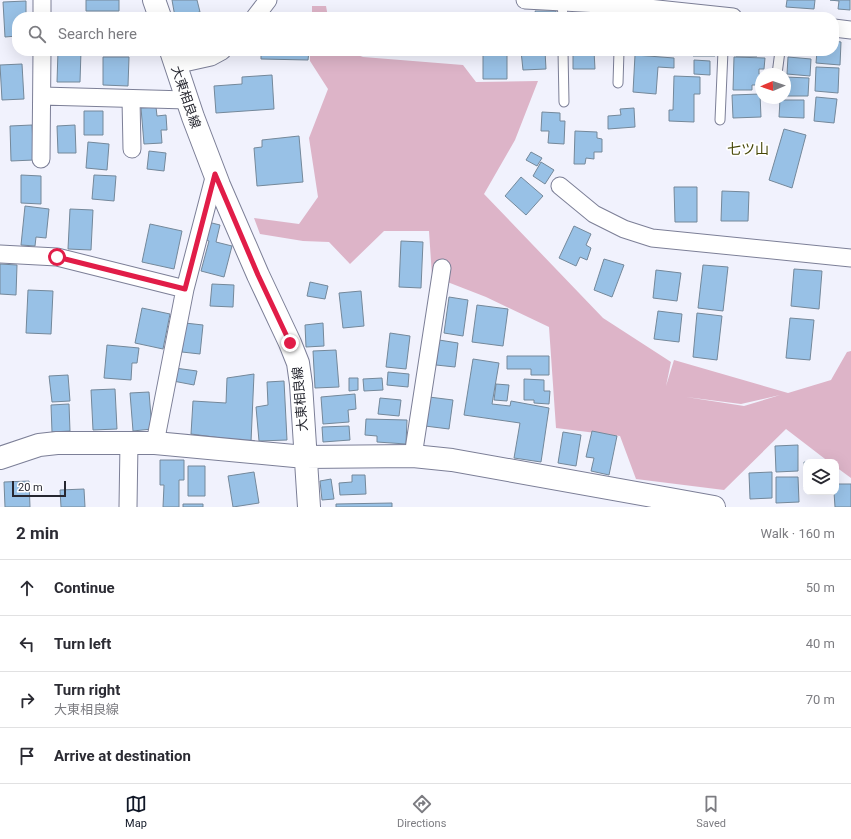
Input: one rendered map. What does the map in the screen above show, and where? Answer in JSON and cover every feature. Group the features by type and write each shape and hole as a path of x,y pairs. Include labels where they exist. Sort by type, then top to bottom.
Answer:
{"street":[{"path":"42,0 42,12"},
{"path":"154,0 158,12"},
{"path":"258,12 268,0"},
{"path":"525,0 563,9 638,12"},
{"path":"839,29 851,30"},
{"path":"41,159 42,56"},
{"path":"173,58 213,56"},
{"name":"大東相良線","path":"173,58 215,174 258,275 298,363 301,384 309,507"},
{"path":"42,96 187,100"},
{"path":"131,99 132,149"},
{"path":"155,443 185,289 215,174"},
{"path":"560,186 594,214 624,229 652,238 851,258"},
{"path":"0,254 57,257 185,289"},
{"path":"412,456 442,268"},
{"path":"0,458 39,445 57,443 155,443 305,457 412,456 452,460 640,501 714,507"},
{"path":"128,507 129,443"}],"lane":[{"path":"563,56 564,102"},
{"path":"618,83 619,56"},
{"path":"720,120 723,56"},
{"path":"778,68 779,56"}],"shaded area":[{"path":"312,6 326,6 327,12 312,12"},
{"path":"310,56 360,56 463,65 476,82 538,81 515,140 484,194 603,318 671,362 666,386 674,360 788,393 831,380 847,352 851,351 851,478 839,469 839,459 825,459 786,429 724,490 636,479 620,436 556,428 549,327 486,297 432,276 429,231 384,231 350,264 329,242 303,241 260,234 254,218 299,224 318,197 309,138 328,89 310,61","holes":["780,395 744,406 686,397 741,404"]}],"building":[{"path":"86,0 119,0 119,11 86,11"},
{"path":"172,0 197,0 200,12 174,12"},
{"path":"787,0 815,0 814,9 786,7"},
{"path":"830,0 850,0 850,10 838,9 839,1"},
{"path":"26,1 26,12 12,12 12,36 5,37 3,2"},
{"path":"535,11 556,11 556,12"},
{"path":"839,42 841,42 840,65 816,63 817,56 839,56"},
{"path":"58,56 81,56 80,82 57,82"},
{"path":"261,56 308,56 308,60 261,59"},
{"path":"483,56 507,56 507,79 483,79"},
{"path":"522,56 545,56 546,69 523,70"},
{"path":"573,56 594,56 595,69 573,69"},
{"path":"635,56 674,58 674,68 658,67 656,94 633,92"},
{"path":"103,57 129,57 128,86 103,85"},
{"path":"734,57 765,58 764,68 755,68 755,85 752,85 752,90 733,90"},
{"path":"788,57 811,59 810,76 791,74 791,68 787,68"},
{"path":"694,60 710,61 710,75 694,74"},
{"path":"22,64 24,99 2,100 0,65"},
{"path":"816,67 839,68 838,93 815,91"},
{"path":"272,75 274,109 216,113 214,86 242,84 242,77"},
{"path":"674,76 700,77 700,94 694,94 694,122 669,121 669,110 673,110"},
{"path":"791,77 809,78 808,96 791,96"},
{"path":"755,94 755,104 760,104 761,117 733,118 732,95"},
{"path":"816,97 837,99 834,123 814,121"},
{"path":"791,100 804,100 804,118 779,117 780,104 791,104"},
{"path":"156,107 157,116 166,115 167,130 161,130 162,143 144,144 141,108"},
{"path":"634,108 635,127 608,129 608,116 621,115 620,109"},
{"path":"84,111 103,111 103,135 84,135"},
{"path":"542,112 560,113 560,121 565,121 564,144 548,143 549,131 541,131"},
{"path":"32,125 34,160 11,161 10,126"},
{"path":"75,125 76,153 58,153 57,126"},
{"path":"784,129 806,135 792,188 769,180"},
{"path":"575,131 597,132 597,138 602,139 602,152 594,152 594,159 586,158 585,164 574,164"},
{"path":"299,136 303,182 257,186 254,148 262,147 262,140"},
{"path":"88,142 109,144 107,170 86,168"},
{"path":"149,151 166,153 164,171 147,169"},
{"path":"531,152 542,158 537,166 526,160"},
{"path":"541,162 554,170 545,184 533,176"},
{"path":"21,175 41,176 41,204 21,203"},
{"path":"94,175 116,176 114,201 92,199"},
{"path":"521,177 543,196 526,215 505,196"},
{"path":"674,187 697,187 697,222 675,222"},
{"path":"722,191 749,192 748,221 721,221"},
{"path":"25,206 49,209 46,238 36,237 35,246 21,245"},
{"path":"70,209 93,210 91,250 68,249"},
{"path":"208,222 220,225 216,242 232,246 224,277 201,271 209,241 204,239"},
{"path":"150,224 182,231 174,269 142,262"},
{"path":"574,226 591,234 586,245 591,248 587,260 580,257 576,266 559,258"},
{"path":"401,241 423,242 421,288 399,287"},
{"path":"604,259 624,265 612,297 594,290"},
{"path":"0,264 17,265 16,295 0,294"},
{"path":"703,265 728,267 723,311 698,308"},
{"path":"794,269 822,271 819,309 791,306"},
{"path":"656,270 681,273 677,301 653,298"},
{"path":"310,282 328,286 325,299 307,296"},
{"path":"212,284 234,285 233,307 210,306"},
{"path":"28,290 53,291 51,334 26,333"},
{"path":"361,291 364,326 343,328 339,293"},
{"path":"449,297 468,300 463,336 444,333"},
{"path":"477,305 508,309 503,346 472,342"},
{"path":"142,308 170,314 163,349 135,343"},
{"path":"658,311 682,314 679,342 654,339"},
{"path":"697,313 722,316 717,360 693,357"},
{"path":"790,318 814,320 810,360 786,358"},
{"path":"185,323 203,325 200,354 182,352"},
{"path":"323,323 324,346 306,347 305,325"},
{"path":"390,333 410,336 406,369 386,367"},
{"path":"439,340 458,343 455,367 436,365"},
{"path":"107,345 139,348 137,363 132,363 131,380 104,378"},
{"path":"336,350 339,387 315,388 313,351"},
{"path":"507,356 549,356 549,375 531,375 531,369 507,369"},
{"path":"473,359 499,363 492,404 510,406 511,401 549,408 541,462 514,458 520,423 464,415"},
{"path":"175,368 197,371 194,385 173,381"},
{"path":"388,372 409,374 408,387 387,385"},
{"path":"254,374 251,442 191,434 193,401 226,403 227,378"},
{"path":"68,375 70,401 52,402 49,376"},
{"path":"349,378 358,378 358,390 349,391"},
{"path":"382,378 383,390 364,391 363,379"},
{"path":"524,379 544,380 544,391 550,391 549,404 534,403 534,400 524,400"},
{"path":"284,381 287,440 259,441 256,407 268,405 267,382"},
{"path":"496,384 509,385 507,401 494,400"},
{"path":"115,389 117,429 93,430 91,390"},
{"path":"149,392 152,429 133,431 130,393"},
{"path":"355,394 356,409 348,410 349,422 323,424 321,397"},
{"path":"429,397 453,400 449,429 425,426"},
{"path":"380,398 401,400 399,416 378,414"},
{"path":"69,404 70,431 52,432 51,405"},
{"path":"366,419 407,420 406,444 377,442 377,436 365,435"},
{"path":"349,426 350,440 323,442 322,427"},
{"path":"592,431 617,436 609,475 591,471 594,458 586,457"},
{"path":"563,432 581,435 576,466 558,463"},
{"path":"798,445 798,471 776,472 775,446"},
{"path":"160,460 184,460 184,480 179,480 179,507 163,507 164,485 160,485"},
{"path":"188,466 205,466 205,496 188,496"},
{"path":"254,472 259,503 233,507 228,476"},
{"path":"772,472 772,498 750,499 749,473"},
{"path":"352,475 365,475 366,494 340,495 339,483 352,482"},
{"path":"776,477 798,477 799,502 776,503"},
{"path":"331,479 334,499 322,500 320,481"},
{"path":"29,481 30,507 5,507 4,482"},
{"path":"839,484 851,484 851,507 835,507 834,495 839,495"},
{"path":"84,489 85,507 61,507 60,490"},
{"path":"392,503 392,507 336,507 336,504"},
{"path":"183,504 203,504 203,507 183,507"}],"district":[{"name":"七ツ山","path":"748,149"}],"route":[{"path":"57,257 185,289 215,174 258,275 290,343"}]}
